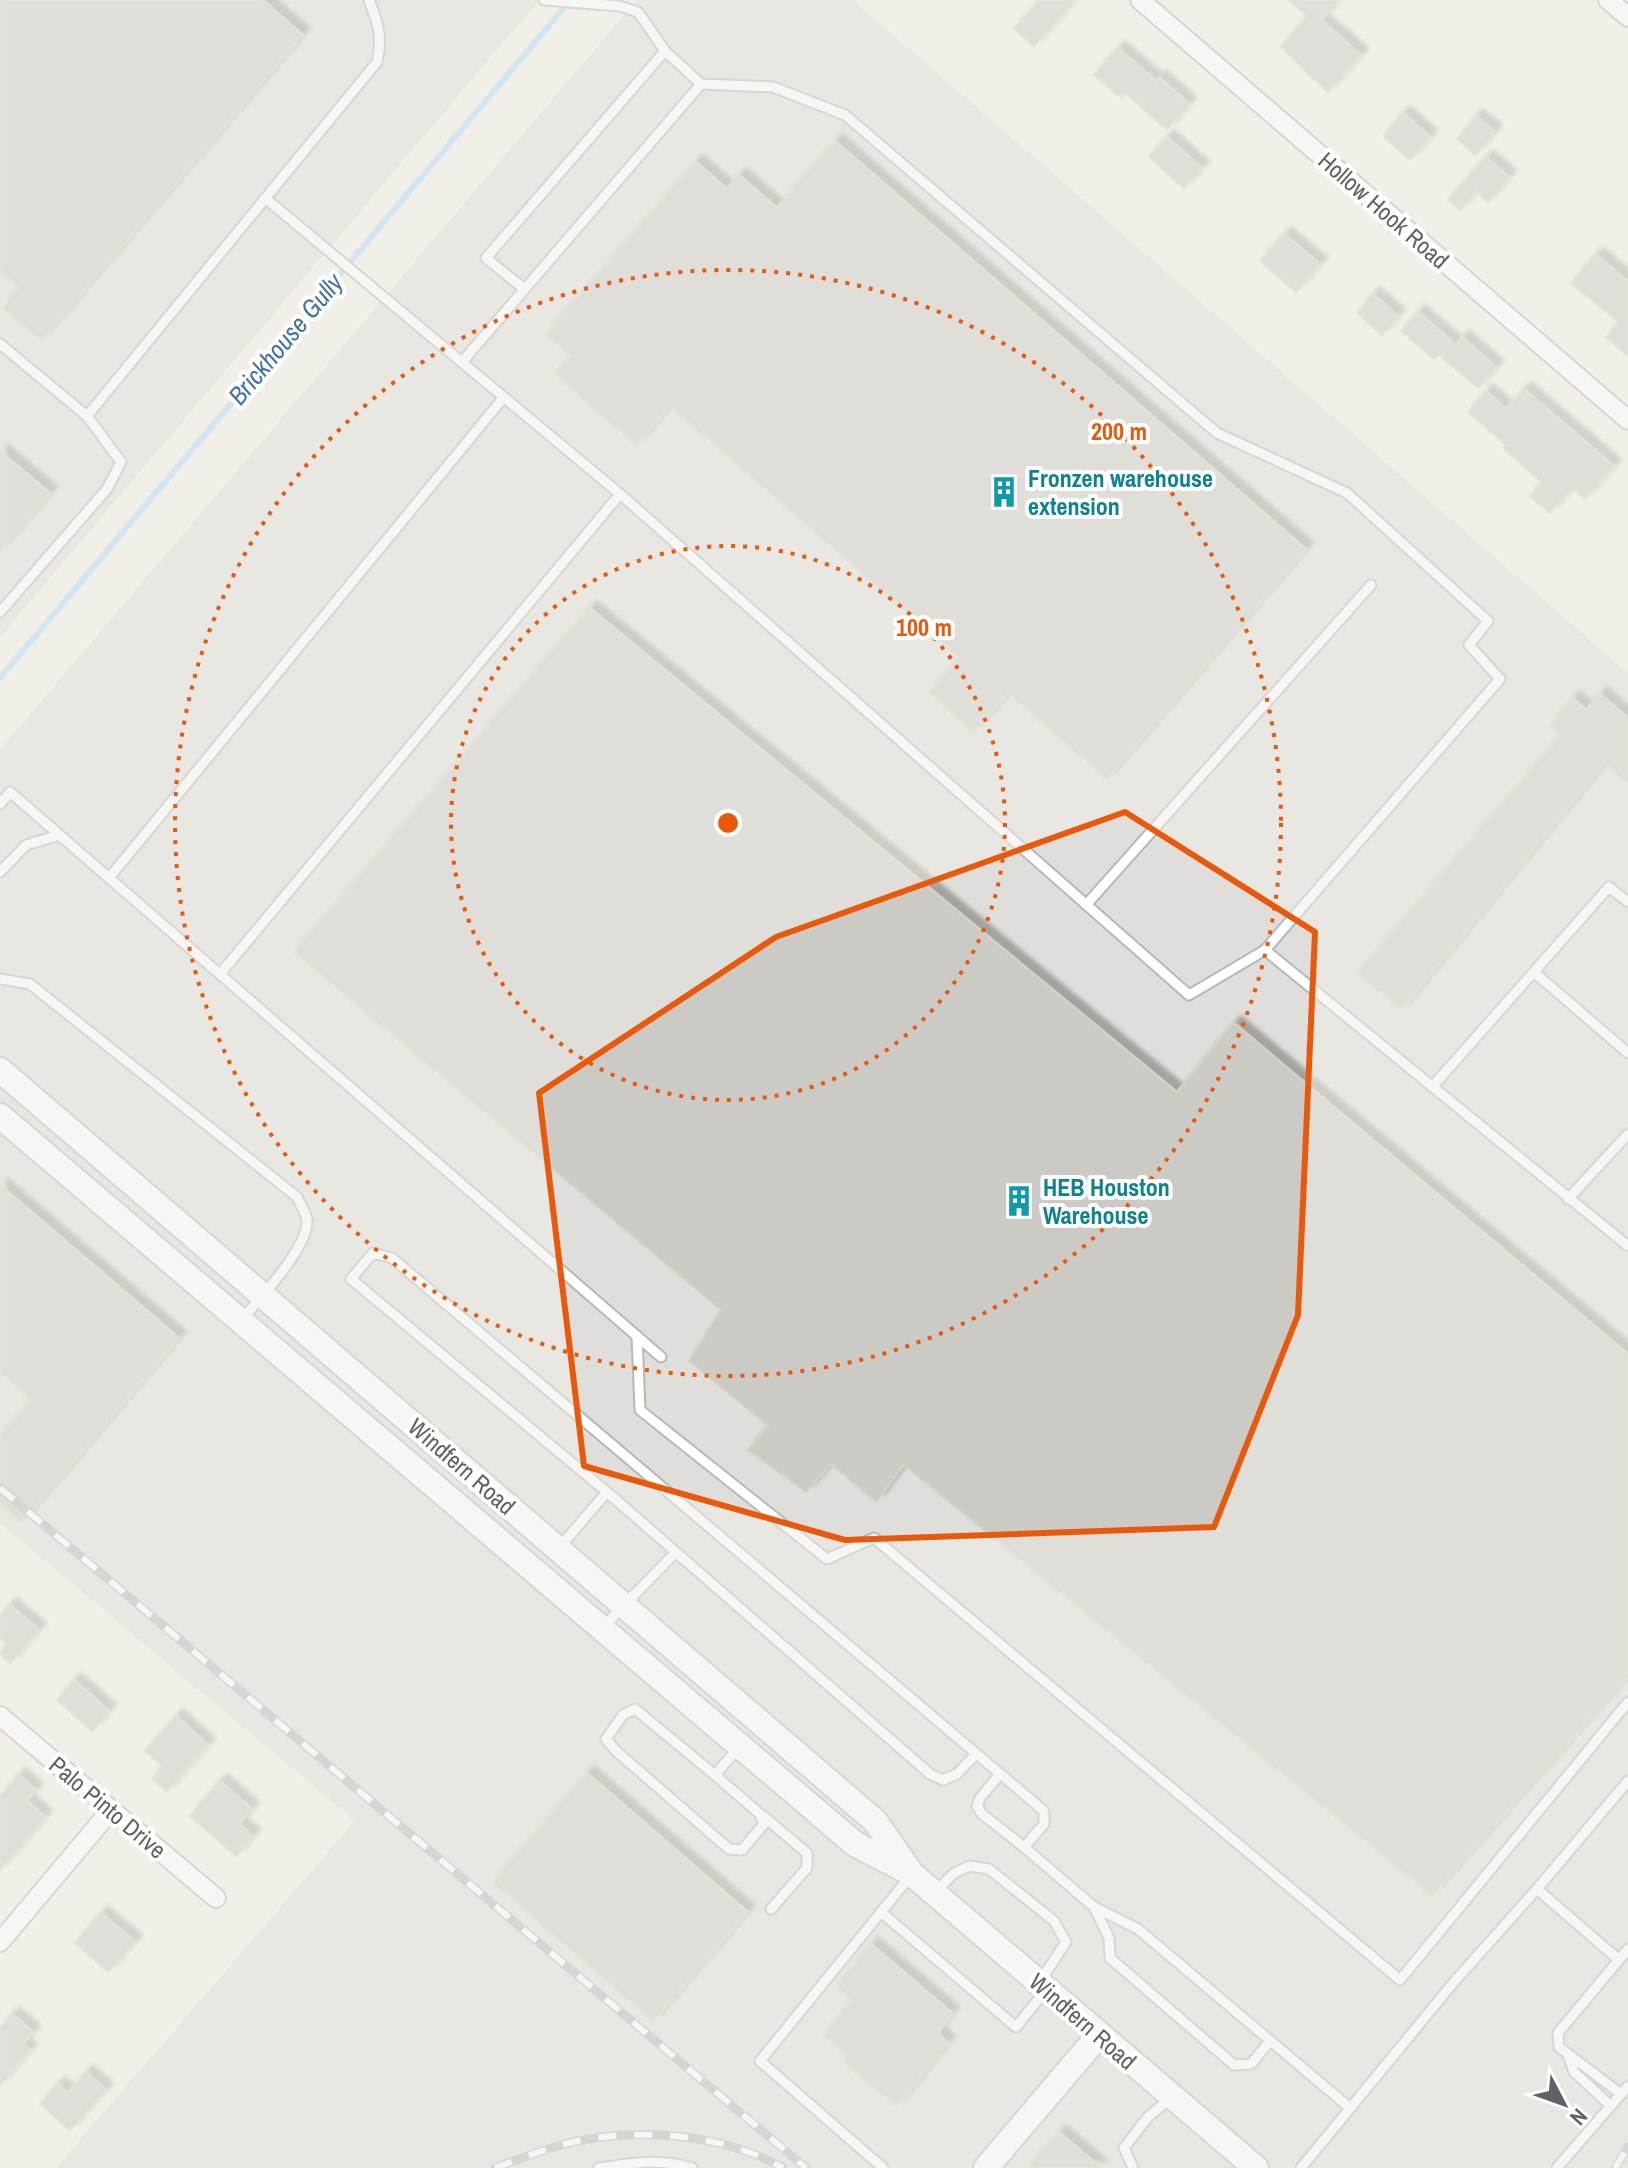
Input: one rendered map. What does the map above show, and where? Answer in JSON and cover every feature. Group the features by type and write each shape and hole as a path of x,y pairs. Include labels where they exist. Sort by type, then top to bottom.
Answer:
{"street":[{"name":"Hollow Hook Road","path":"1140,0 1628,420"},
{"path":"1608,0 1628,17"},
{"name":"Windfern Road","path":"0,1070 875,1821 912,1874"},
{"name":"Windfern Road","path":"0,1116 855,1844 912,1874 1253,2167"},
{"name":"Palo Pinto Drive","path":"0,1716 216,1898"},
{"path":"0,1942 111,1810"},
{"path":"986,2168 1099,2035"}],"lane":[{"path":"87,416 377,62 381,45 380,27 369,0"},
{"path":"265,198 620,494 1189,995 1265,950 1500,679 1469,645 1488,621 1347,493 1217,433 845,115 773,87 701,84 665,51 638,12 619,6 546,1"},
{"path":"523,288 486,258 665,51"},
{"path":"462,362 701,84"},
{"path":"0,344 87,416 121,462 107,489 0,612"},
{"path":"109,878 504,397"},
{"path":"220,974 620,494"},
{"path":"1086,905 1371,585"},
{"path":"0,804 10,792 661,1357"},
{"path":"0,872 26,845 60,835"},
{"path":"1432,1087 1609,887 1628,902"},
{"path":"1265,950 1628,1246"},
{"path":"1535,973 1628,1053"},
{"path":"0,979 30,984 297,1197 307,1221 298,1249 264,1296 240,1321"},
{"path":"1568,1199 1628,1134"},
{"path":"975,1755 957,1774 943,1780 930,1774 607,1492 351,1279 373,1253 392,1258 1044,1811 1044,1824 1024,1847"},
{"path":"637,1336 640,1410 827,1559 874,1538 1400,1980 1628,1702"},
{"path":"558,1549 607,1492"},
{"path":"602,1629 675,1553"},
{"path":"760,1814 764,1824 742,1850 729,1849 606,1739 623,1715 635,1709 807,1853 807,1868 771,1909"},
{"path":"715,1775 740,1746"},
{"path":"999,1775 980,1798 977,1806 982,1814 1094,1907 1138,1929 1350,2108"},
{"path":"1301,2168 1454,1982 1628,1781"},
{"path":"881,1912 1016,2027 1043,1986 1066,1942 1054,1921 989,1869 969,1866 953,1874 935,1893"},
{"path":"883,2168 760,2061 912,1874"},
{"path":"1537,1889 1619,1960"},
{"path":"1094,1907 1109,1938 1110,1958 1234,2065 1242,2067 1251,2064 1270,2041"},
{"path":"1557,2168 1625,2090 1568,2055 1559,2047 1558,2033 1628,1949"},
{"path":"1568,2055 1574,2072 1611,2106"},
{"path":"1133,2168 1124,2148 1148,2117 1172,2097"},
{"path":"599,2168 641,2161 681,2164 692,2168"}],"highlighted area":[{"path":"1125,812 1315,932 1298,1315 1214,1527 845,1540 584,1466 539,1093 776,937"}],"shaded area":[{"path":"0,0 539,0 0,637"},
{"path":"637,0 853,0 1628,673 1628,2168 56,2168 355,1821 0,1523 0,750"}],"building":[{"path":"0,0 263,0 303,35 41,340 3,307 20,287 0,270"},
{"path":"1040,0 1075,0 1034,46 1014,29"},
{"path":"1289,0 1339,0 1321,20 1361,55 1328,92 1281,47 1307,16"},
{"path":"1118,48 1156,81 1159,77 1189,104 1167,130 1126,93 1121,98 1094,75"},
{"path":"1403,113 1430,137 1410,160 1383,136"},
{"path":"1476,116 1495,132 1475,155 1457,139"},
{"path":"1167,137 1202,168 1184,188 1149,157"},
{"path":"835,141 1306,549 1107,779 1008,693 974,732 929,693 960,658 670,406 636,445 555,374 570,356 546,334 696,162 727,189 739,175 777,208"},
{"path":"1486,157 1509,177 1488,202 1476,191 1460,210 1448,200"},
{"path":"1284,234 1320,264 1296,292 1260,261"},
{"path":"1596,254 1628,282 1628,356 1606,337 1619,322 1571,283"},
{"path":"1373,294 1398,316 1382,335 1357,313"},
{"path":"1418,312 1456,345 1462,337 1496,367 1478,388 1438,354 1434,359 1401,331"},
{"path":"1524,389 1614,466 1585,499 1572,488 1550,513 1530,496 1542,482 1468,412 1486,391 1506,409"},
{"path":"0,451 50,493 0,551"},
{"name":"HEB Houston Warehouse","path":"590,608 1177,1092 1234,1023 1628,1354 1628,1676 1432,1895 904,1465 876,1502 831,1464 806,1492 748,1450 769,1426 689,1361 721,1310 294,952"},
{"path":"1600,694 1628,718 1628,783 1605,763 1402,1009 1357,973 1562,735 1550,725 1573,698 1586,710"},
{"path":"0,1185 179,1338 22,1522 0,1504 0,1437 32,1400 0,1372"},
{"path":"10,1605 39,1630 10,1663 0,1654 6,1643 0,1638 0,1616"},
{"path":"74,1680 109,1711 92,1731 57,1700"},
{"path":"176,1716 208,1745 167,1792 152,1779 163,1766 145,1751"},
{"path":"587,1773 748,1912 653,2021 493,1882"},
{"path":"19,1775 36,1790 26,1800 45,1817 0,1870 0,1796"},
{"path":"220,1781 252,1809 239,1824 253,1836 236,1856 190,1816"},
{"path":"101,1913 135,1942 108,1972 75,1943"},
{"path":"871,1944 952,2013 938,2033 948,2043 897,2106 844,2063 848,2057 824,2036 852,1999 837,1986"},
{"path":"12,2014 33,2032 23,2044 30,2050 0,2085 0,2028"},
{"path":"86,2072 106,2090 70,2130 40,2104 58,2084 68,2093"},
{"path":"1059,2132 1101,2168 1028,2168"}],"waterway":[{"name":"Brickhouse Gully","path":"0,678 568,3"}],"railway":[{"path":"0,1488 806,2168"},
{"path":"495,2168 582,2140 641,2135 671,2136 730,2146 783,2168"},
{"path":"1615,2168 1628,2147"}],"place":[{"name":"Fronzen warehouse extension","path":"1004,492"},
{"name":"HEB Houston Warehouse","path":"1019,1201"}]}
